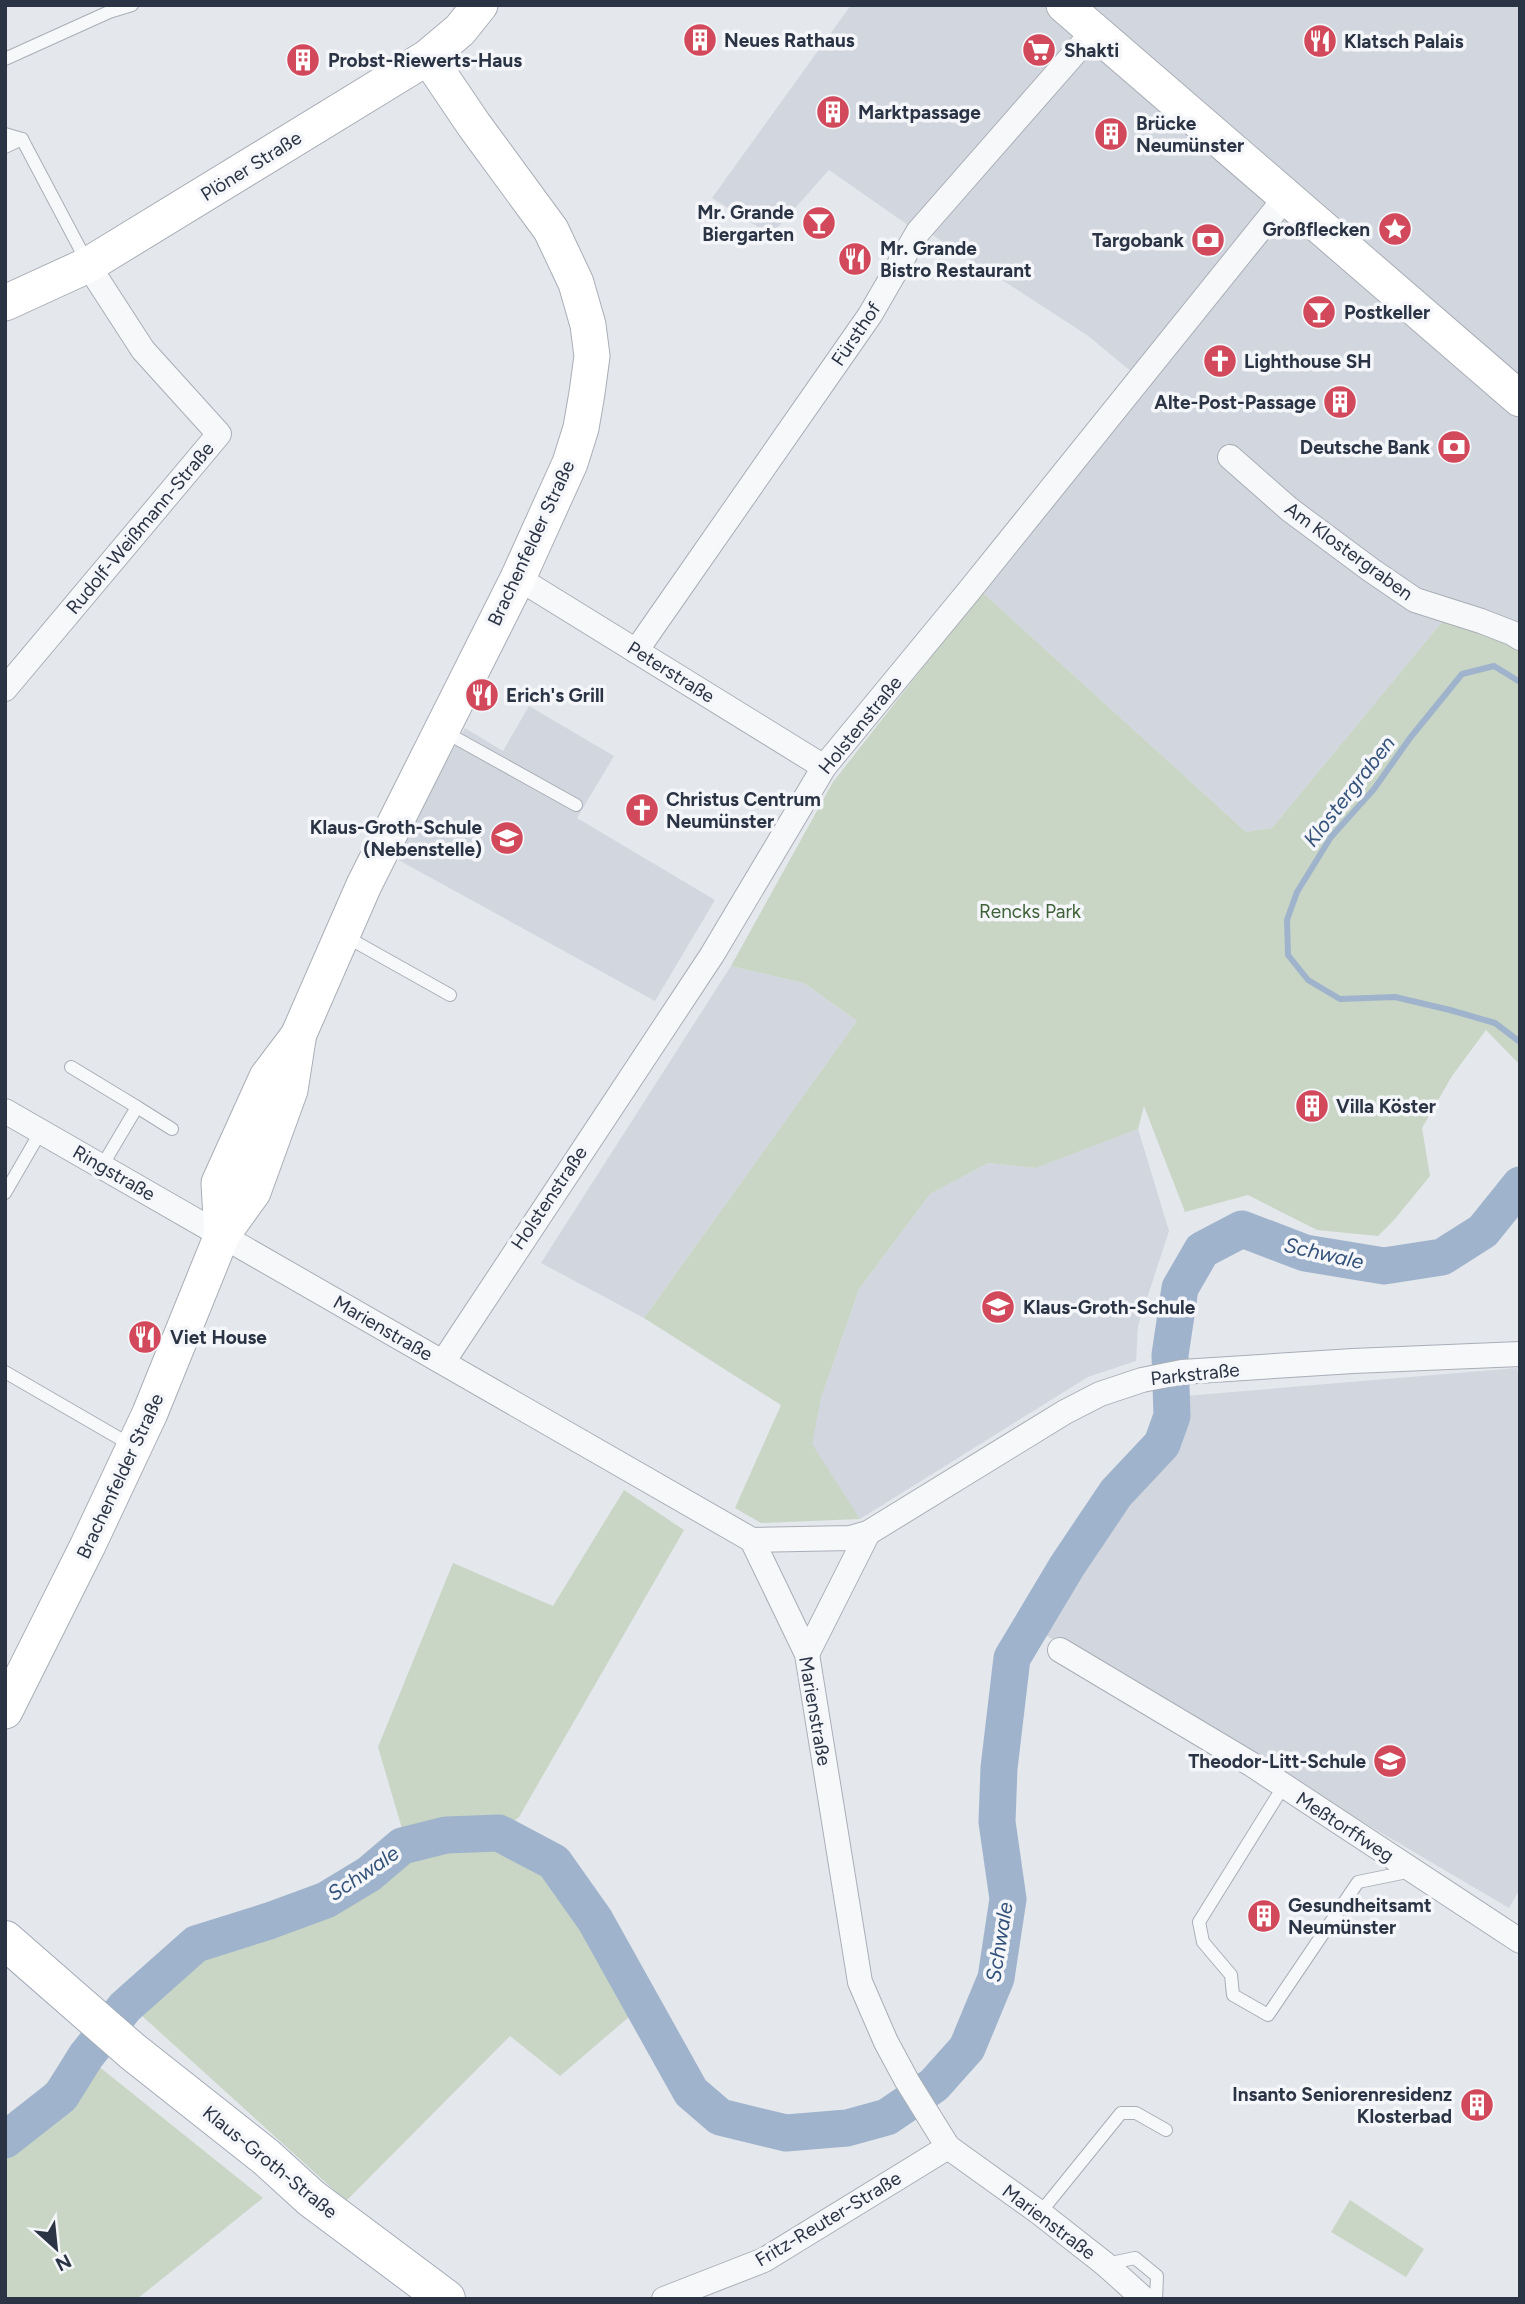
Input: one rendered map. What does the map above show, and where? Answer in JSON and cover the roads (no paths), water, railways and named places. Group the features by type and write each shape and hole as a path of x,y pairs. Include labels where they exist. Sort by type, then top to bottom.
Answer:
{"main road":[{"name":"Klaus-Groth-Straße","path":"5,1940 96,2021 266,2157 311,2198 446,2299"}],"street":[{"name":"Plöner Straße","path":"5,303 88,265 428,57 460,30 481,5"},
{"path":"1064,5 1520,399"},
{"name":"Fürsthof","path":"636,652 870,315 918,232 1094,31"},
{"name":"Brachenfelder Straße","path":"5,1711 134,1447 222,1235 219,1182 267,1077 298,1036 364,885 518,578 570,463 581,428 592,356 588,325 576,283 551,230 428,57"},
{"name":"Holstenstraße","path":"443,1362 712,955 824,766 969,591 1286,197"},
{"name":"Rudolf-Weißmann-Straße","path":"5,689 219,434 143,350 88,265"},
{"name":"Am Klostergraben","path":"1230,457 1300,517 1415,600 1481,621 1520,638"},
{"name":"Peterstraße","path":"518,578 824,766"},
{"name":"Ringstraße","path":"5,1111 222,1235"},
{"name":"Marienstraße","path":"222,1235 752,1540 807,1654 860,1982 906,2081 948,2147 1040,2213 1105,2264 1144,2299"},
{"name":"Parkstraße","path":"868,1533 1065,1412 1100,1394 1154,1377 1182,1372 1520,1354"},
{"path":"752,1540 850,1538 868,1533"},
{"path":"807,1654 868,1533"},
{"name":"Meßtorffweg","path":"1060,1650 1251,1764 1520,1941"},
{"name":"Fritz-Reuter-Straße","path":"664,2299 764,2260 948,2147"}],"lane":[{"path":"5,59 109,12 132,5"},
{"path":"5,134 22,139 88,265"},
{"path":"5,147 22,139"},
{"path":"442,730 576,805"},
{"path":"343,935 450,995"},
{"path":"71,1067 172,1129"},
{"path":"102,1166 137,1107"},
{"path":"5,1193 41,1131"},
{"path":"5,1372 134,1447"},
{"path":"1283,1787 1199,1922 1203,1942 1231,1975 1233,1996 1268,2015 1358,1882 1413,1871"},
{"path":"1040,2213 1121,2113 1136,2113 1166,2130"},
{"path":"1105,2264 1135,2258 1157,2276 1156,2299"}],"waterway":[{"name":"Klostergraben","path":"1520,682 1494,666 1462,674 1410,738 1374,789 1331,837 1297,892 1287,920 1288,955 1308,980 1340,999 1395,997 1450,1010 1495,1023 1520,1042"},
{"name":"Schwale","path":"5,2140 61,2096 86,2056 125,2007 196,1944 326,1900 369,1874 402,1846 446,1835 499,1833 554,1862 595,1920 691,2092 720,2117 786,2133 847,2128 887,2117 934,2085 967,2048 996,1978 1008,1899 997,1822 999,1768 1012,1658 1067,1566 1116,1493 1162,1444 1172,1416 1170,1355 1180,1288 1202,1250 1242,1229 1305,1253 1384,1266 1442,1257 1483,1231 1520,1185"}],"place":[{"name":"Neues Rathaus","path":"700,40"},
{"name":"Klatsch Palais","path":"1320,41"},
{"name":"Shakti","path":"1039,50"},
{"name":"Probst-Riewerts-Haus","path":"303,60"},
{"name":"Marktpassage","path":"833,112"},
{"name":"Brücke Neumünster","path":"1111,134"},
{"name":"Mr. Grande Biergarten","path":"819,223"},
{"name":"Großflecken","path":"1395,229"},
{"name":"Targobank","path":"1208,240"},
{"name":"Mr. Grande Bistro Restaurant","path":"855,259"},
{"name":"Postkeller","path":"1319,312"},
{"name":"Lighthouse SH","path":"1220,361"},
{"name":"Alte-Post-Passage","path":"1340,402"},
{"name":"Deutsche Bank","path":"1454,447"},
{"name":"Erich's Grill","path":"482,695"},
{"name":"Christus Centrum Neumünster","path":"642,810"},
{"name":"Klaus-Groth-Schule (Nebenstelle)","path":"507,838"},
{"name":"Villa Köster","path":"1312,1106"},
{"name":"Klaus-Groth-Schule","path":"998,1307"},
{"name":"Viet House","path":"145,1337"},
{"name":"Theodor-Litt-Schule","path":"1390,1761"},
{"name":"Gesundheitsamt Neumünster","path":"1264,1916"},
{"name":"Insanto Seniorenresidenz Klosterbad","path":"1477,2105"}],"park label":[{"name":"Rencks Park","path":"1030,911"}]}
